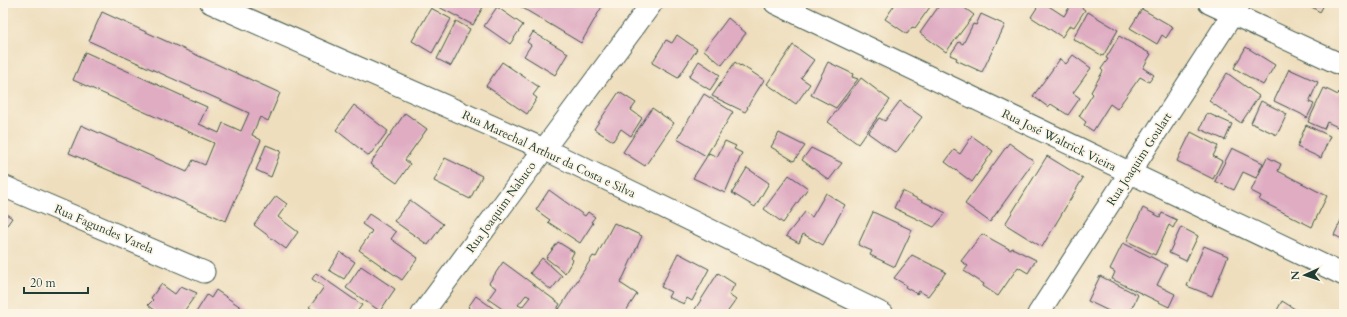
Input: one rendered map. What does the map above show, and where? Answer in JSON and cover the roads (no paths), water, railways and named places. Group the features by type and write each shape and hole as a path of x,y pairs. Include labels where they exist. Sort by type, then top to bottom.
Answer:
{"street":[{"name":"Rua Marechal Arthur da Costa e Silva","path":"211,3 544,149 883,314"},
{"name":"Rua Joaquim Nabuco","path":"422,314 652,3"},
{"name":"Rua José Waltrick Vieira","path":"775,3 1344,275"},
{"path":"1209,3 1237,9 1344,66"},
{"name":"Rua Joaquim Goulart","path":"1038,314 1237,9"},
{"name":"Rua Fagundes Varela","path":"3,186 204,272"}]}
